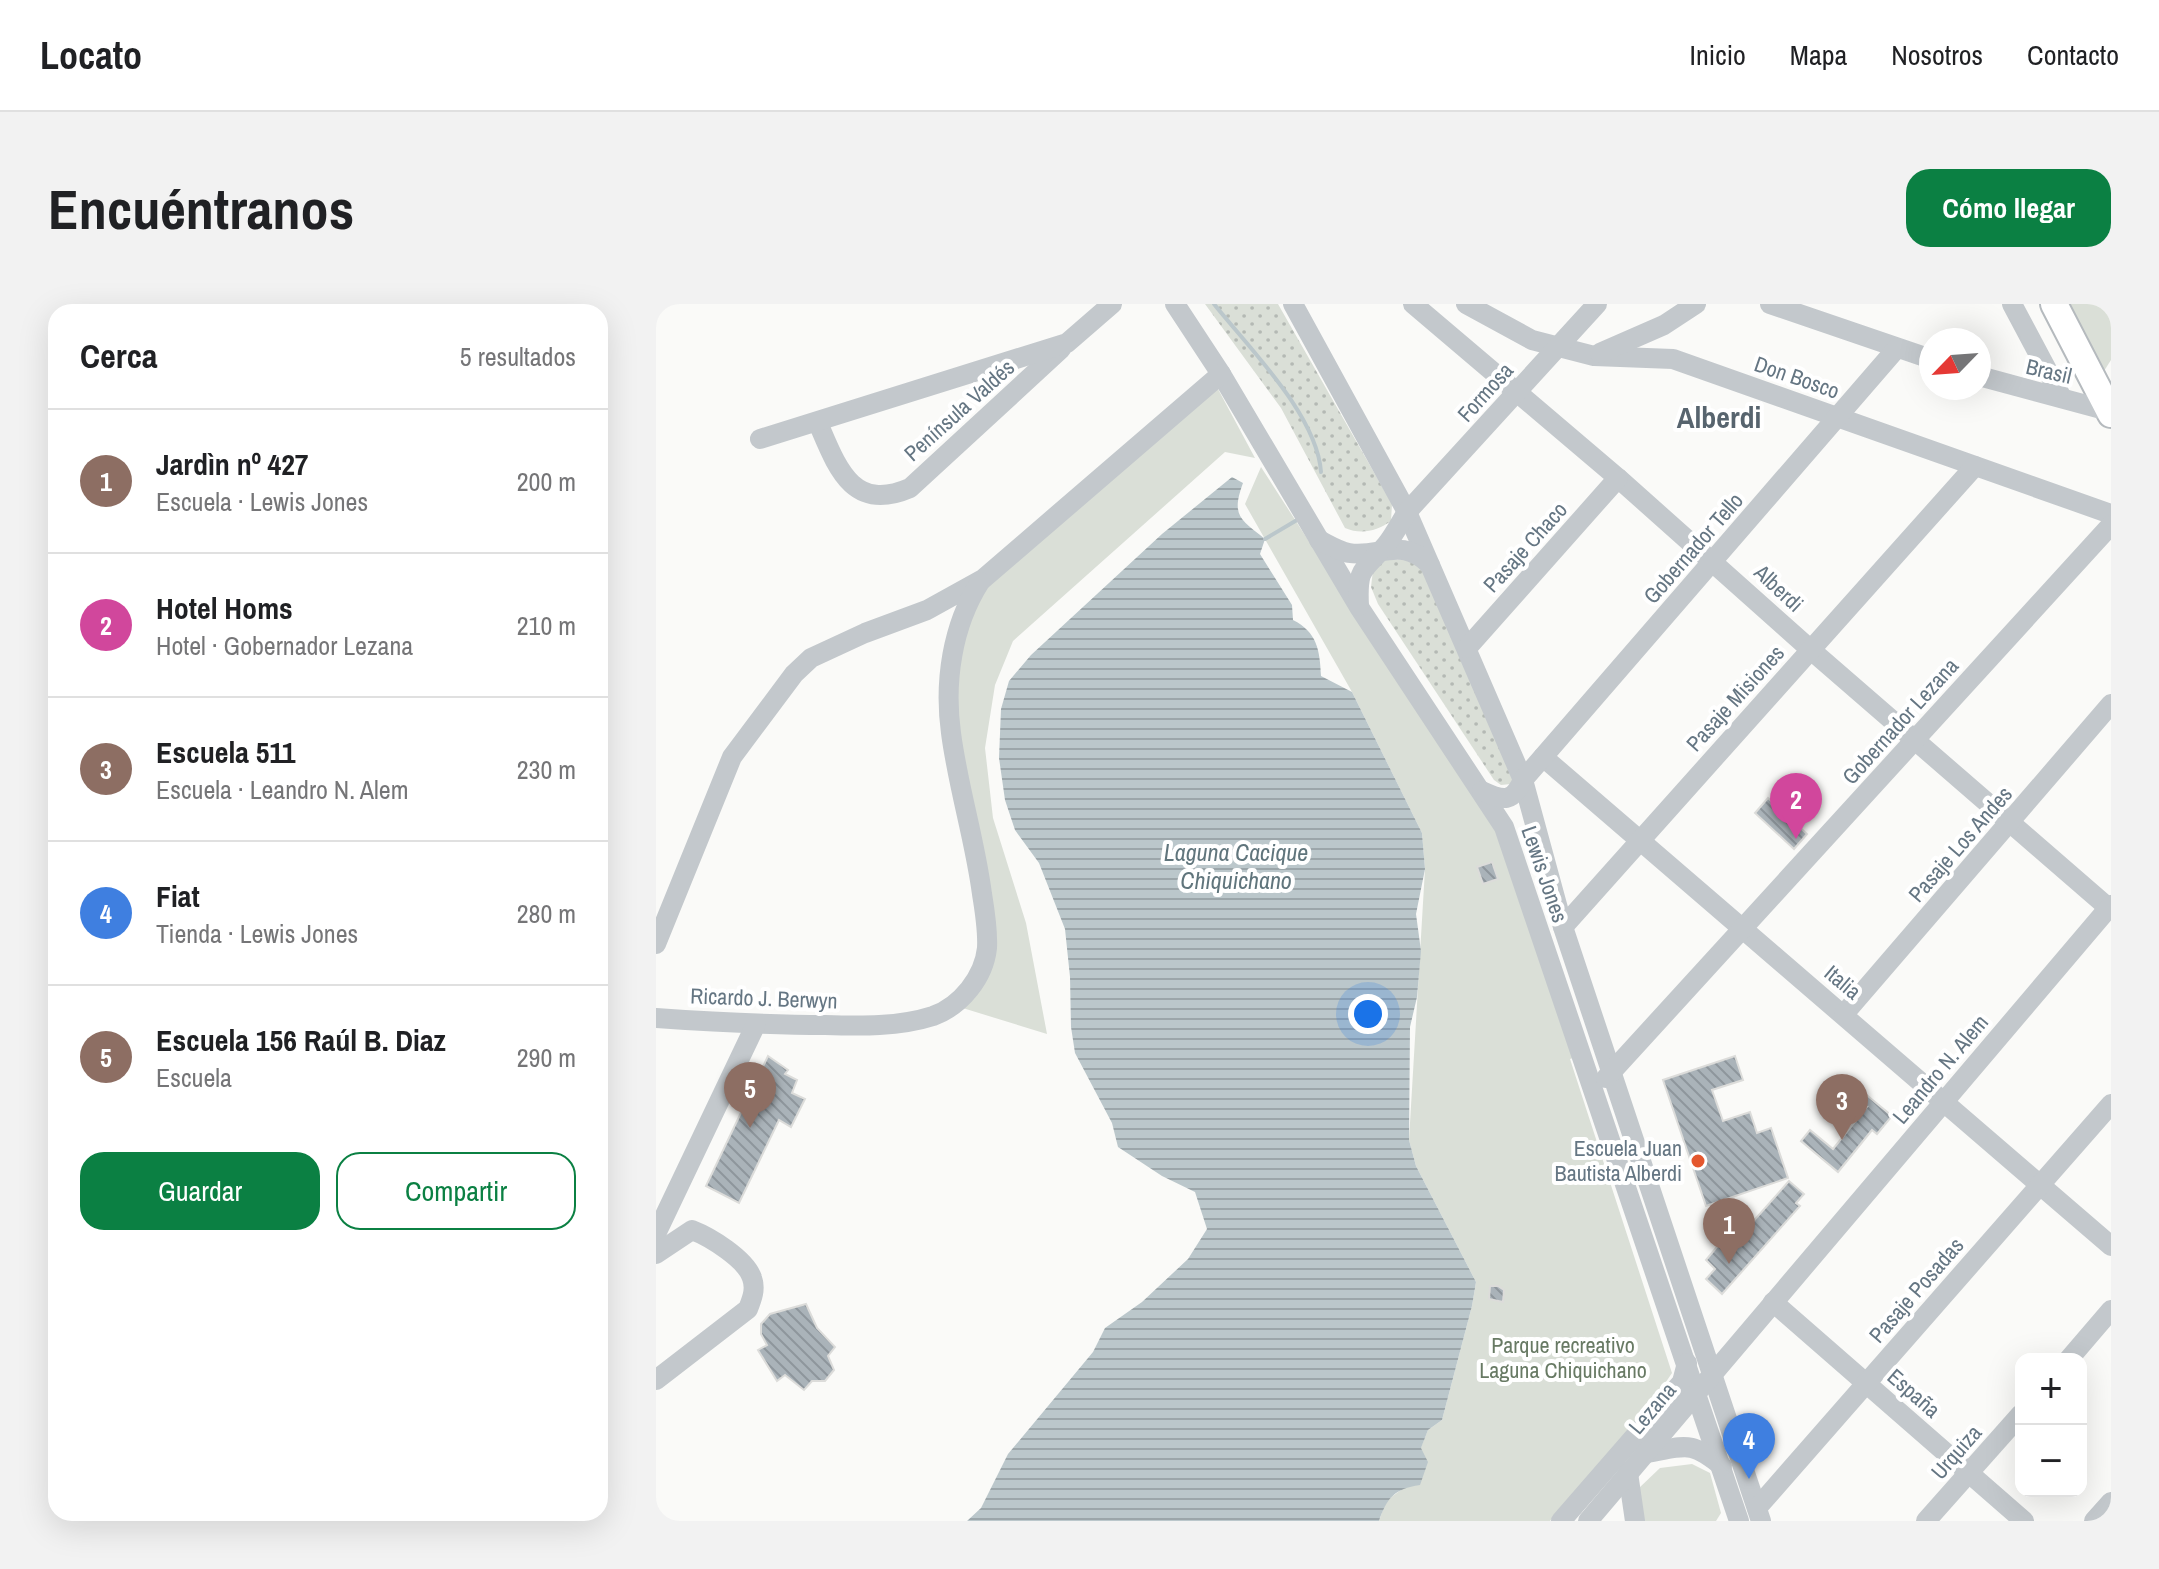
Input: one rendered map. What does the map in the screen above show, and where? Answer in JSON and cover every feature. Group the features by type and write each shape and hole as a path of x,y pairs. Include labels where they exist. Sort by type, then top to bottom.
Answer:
{"main road":[{"path":"2054,304 2109,409"},
{"path":"2109,409 2107,389 2111,376"}],"street":[{"name":"Península Valdés","path":"818,423 844,477 859,490 879,496 910,488 1112,304"},
{"name":"Lewis Jones","path":"1175,304 1221,374 1359,607 1504,827 1723,1466 1739,1521"},
{"name":"Lewis Jones","path":"1293,304 1407,512 1523,780 1563,927 1759,1515"},
{"name":"Alberdi","path":"1413,304 1714,561 1811,650 2110,908"},
{"name":"Don Bosco","path":"1466,304 1532,340 1594,356 1673,359 2111,514"},
{"name":"Formosa","path":"1359,607 1361,570 1383,549 1407,512 1597,304"},
{"path":"1594,356 1664,325 1696,304"},
{"path":"1770,304 1919,355"},
{"path":"2012,304 2062,398"},
{"path":"1664,325 1661,340 1664,350 1673,359"},
{"name":"Península Valdés","path":"760,439 1067,343"},
{"name":"Gobernador Tello","path":"1523,780 1897,348"},
{"path":"656,944 732,757 778,693 811,658 865,633 927,610 983,579 1221,374"},
{"name":"Brasil","path":"1991,380 2109,409"},
{"name":"Pasaje Misiones","path":"1563,927 1975,466"},
{"name":"Pasaje Chaco","path":"1467,648 1618,478"},
{"name":"Gobernador Lezana","path":"1594,1087 1613,1072 2111,525"},
{"path":"1316,538 1353,554 1383,549 1405,550 1420,555 1433,568"},
{"name":"Ricardo J. Berwyn","path":"656,1018 870,1026 935,1015 953,1005 974,982 987,950 987,928 980,874 951,731 950,696 951,660 957,632 967,603 983,579"},
{"name":"Pasaje Los Andes","path":"1844,1014 2111,704"},
{"name":"Italia","path":"1543,757 2111,1246"},
{"path":"1482,791 1507,799 1517,792 1523,780"},
{"name":"Leandro N. Alem","path":"1713,1373 2110,908"},
{"path":"656,1269 659,1246 756,1024"},
{"name":"Pasaje Posadas","path":"1759,1515 1867,1383 2111,1104"},
{"path":"656,1380 666,1363 748,1309 754,1295 752,1278 744,1263 705,1235 692,1230 659,1246"},
{"name":"España","path":"1773,1302 2024,1521"},
{"path":"2074,1353 2111,1310"},
{"path":"1561,1521 1682,1382 1687,1363"},
{"name":"Lezana","path":"1628,1473 1713,1373"},
{"name":"Urquiza","path":"1926,1521 2015,1421"},
{"path":"1645,1453 1691,1446 1703,1450 1723,1466"},
{"path":"1588,1521 1628,1473"},
{"path":"1628,1473 1635,1521"},
{"path":"2094,1521 2111,1502"}],"green space":[{"path":"1205,304 1278,304 1392,504 1391,521 1369,531 1345,528 1281,408"},
{"path":"2066,304 2111,304 2111,360 2104,371"},
{"path":"1211,376 1255,458 1225,452 1013,641 995,685 985,748 993,818 1026,923 1047,1034 953,1005 987,950 951,731 967,603"},
{"name":"Parque recreativo Laguna Chiquichano","path":"1261,467 1497,833 1573,1058 1570,1059 1672,1373 1637,1425 1550,1521 1379,1521 1386,1501 1405,1487 1428,1430 1442,1420 1476,1282 1416,1166 1409,1140 1425,869 1422,833 1352,692 1245,504"},
{"path":"1387,559 1418,561 1516,778 1511,784 1501,785 1494,780 1378,604 1371,587 1373,570"},
{"path":"1692,1464 1710,1473 1721,1513 1716,1521 1642,1521 1638,1489 1660,1468"}],"water":[{"name":"Laguna Cacique Chiquichano","path":"1232,477 1243,483 1238,503 1240,516 1265,539 1260,554 1292,605 1293,620 1307,630 1316,643 1321,676 1352,692 1422,833 1425,869 1416,914 1421,951 1417,997 1410,1027 1409,1140 1416,1166 1476,1282 1472,1306 1442,1420 1428,1430 1421,1448 1428,1462 1420,1485 1393,1496 1379,1521 967,1521 981,1508 1008,1454 1093,1352 1105,1328 1142,1302 1188,1259 1207,1229 1195,1192 1162,1176 1118,1147 1112,1123 1075,1053 1065,929 1039,863 1015,830 1005,800 999,758 1001,709 1009,681 1031,655 1162,534"}],"building":[{"path":"1768,798 1807,834 1794,849 1755,813"},
{"path":"1492,862 1498,879 1483,884 1477,867"},
{"path":"768,1056 788,1070 785,1074 797,1080 792,1093 805,1099 791,1127 779,1120 739,1203 706,1186"},
{"path":"1735,1056 1743,1080 1712,1090 1723,1121 1750,1112 1757,1133 1771,1128 1788,1178 1706,1206 1663,1080"},
{"path":"1858,1088 1892,1116 1877,1134 1872,1130 1838,1172 1801,1141 1810,1130 1833,1149 1867,1107 1828,1110 1827,1094 1854,1092"},
{"path":"1789,1181 1804,1194 1796,1203 1800,1206 1722,1294 1706,1279 1715,1269 1706,1260 1726,1236 1734,1243"},
{"path":"1490,1286 1504,1290 1503,1302 1489,1299"},
{"path":"806,1304 817,1328 835,1347 828,1356 834,1370 825,1381 812,1381 804,1390 785,1375 777,1381 758,1350 767,1345 761,1334 761,1324 770,1314"}],"waterway":[{"path":"1214,304 1295,405 1317,450 1321,472"},
{"path":"1265,539 1297,520"}],"place":[{"name":"Hotel Homs","path":"1796,839"},
{"name":"Escuela 156 Raúl B. Diaz","path":"750,1128"},
{"name":"Escuela 511","path":"1842,1140"},
{"name":"Escuela Juan Bautista Alberdi","path":"1698,1161"},
{"name":"Jardìn nº 427","path":"1729,1264"},
{"name":"Fiat","path":"1749,1479"}],"district":[{"name":"Alberdi","path":"1719,417"}]}
